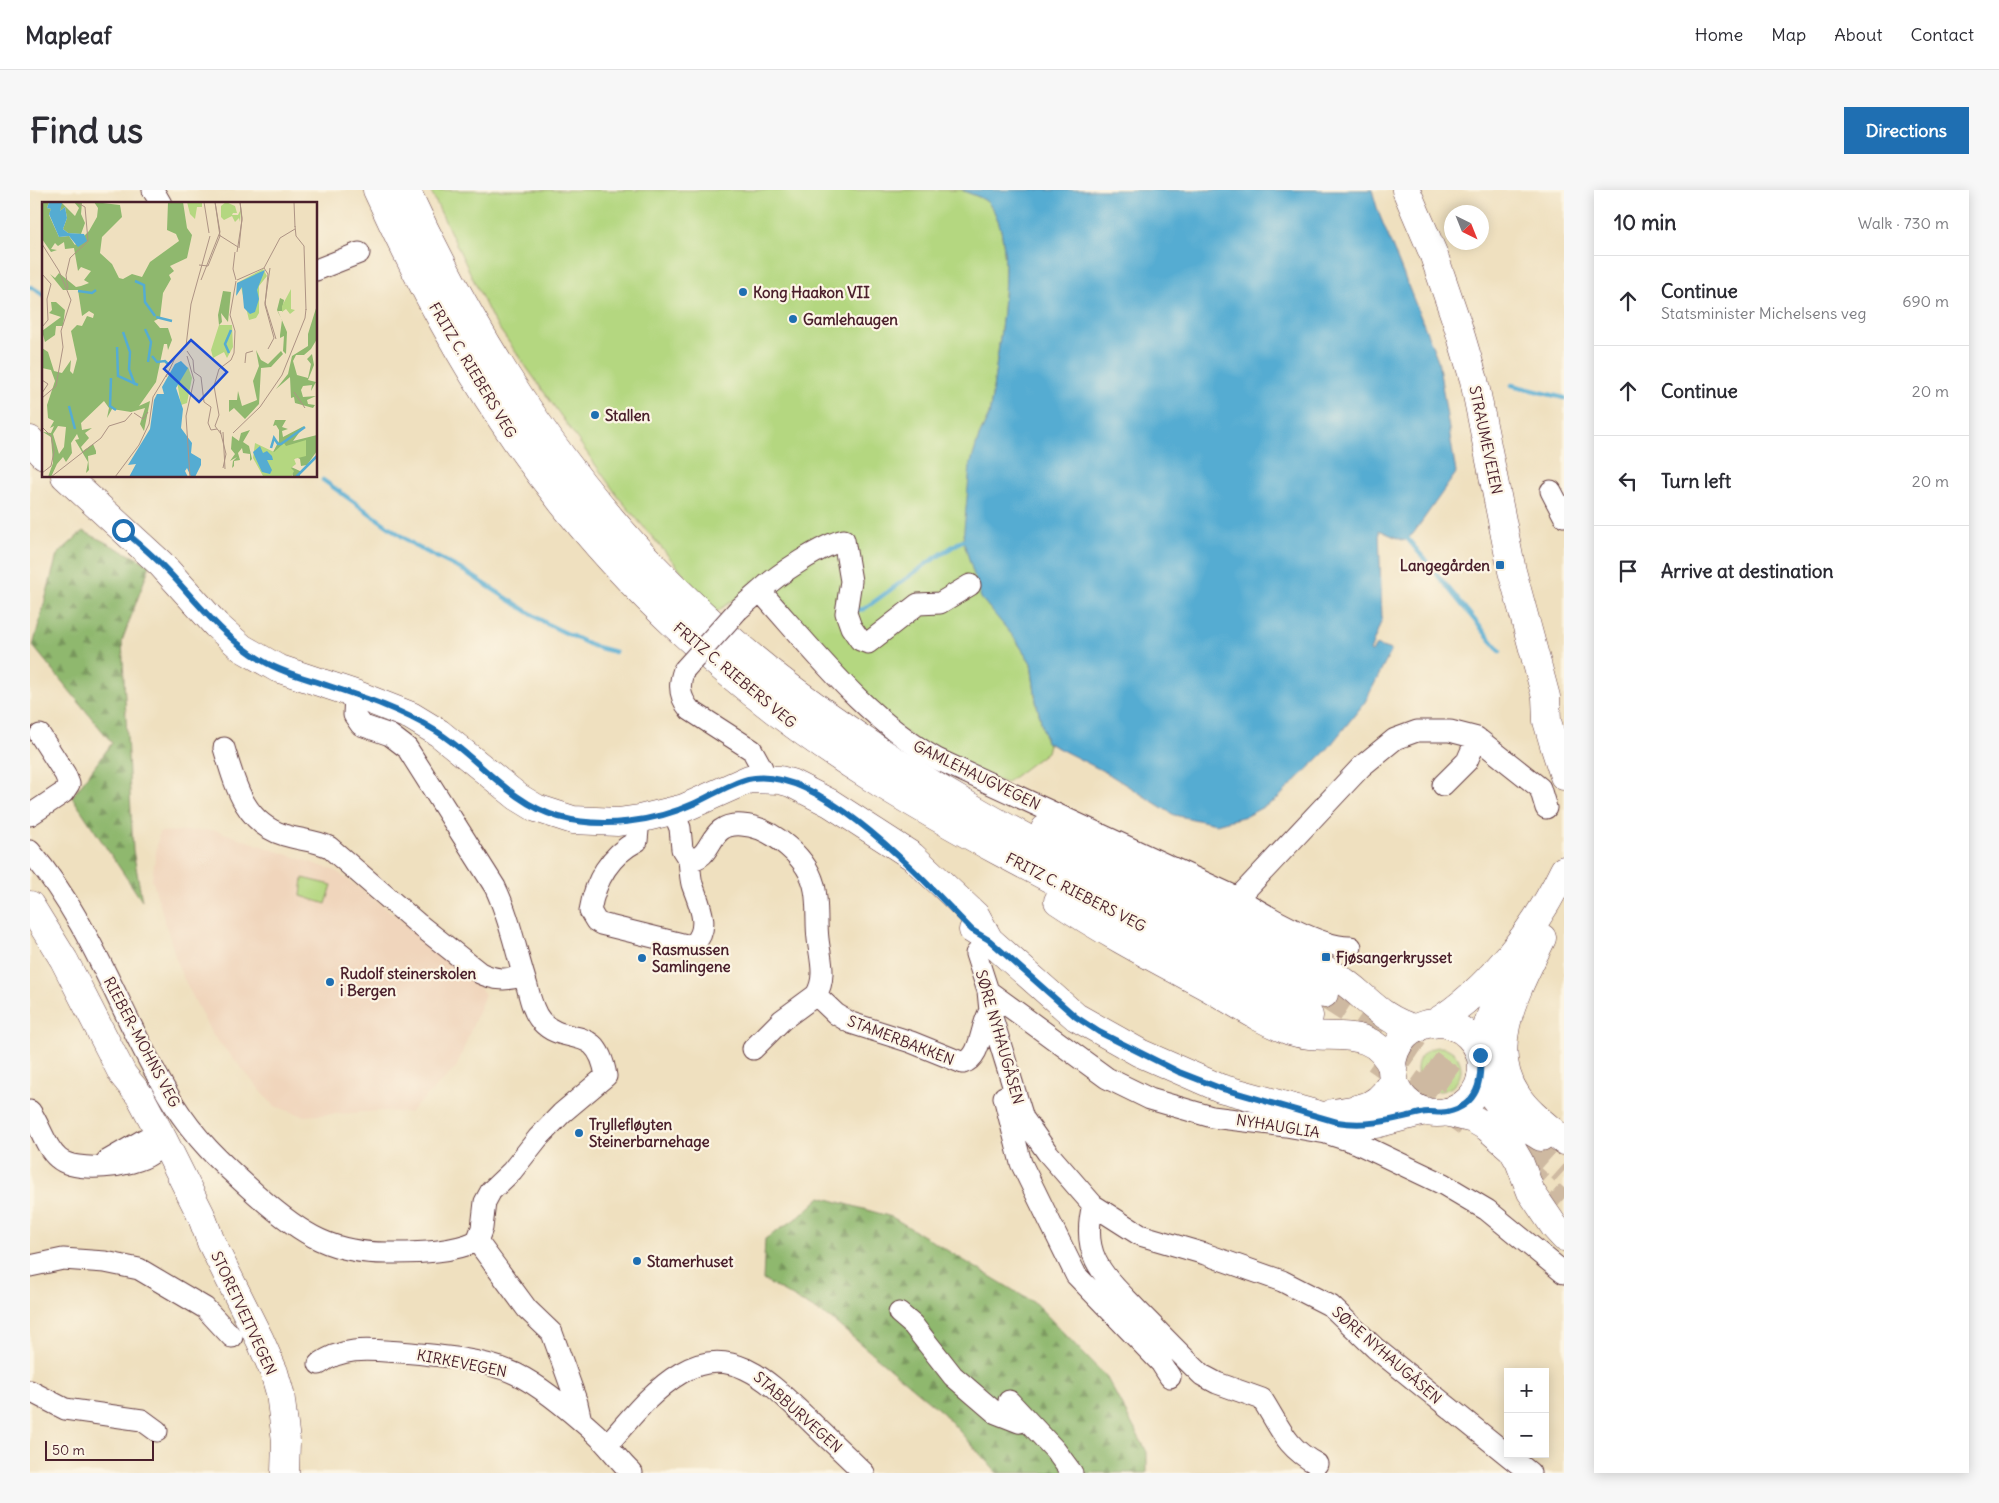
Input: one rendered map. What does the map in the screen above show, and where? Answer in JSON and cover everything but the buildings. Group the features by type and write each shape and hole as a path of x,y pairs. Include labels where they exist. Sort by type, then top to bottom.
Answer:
{"main road":[{"name":"FRITZ C. RIEBERS VEG","path":"377,190 411,262 463,359 518,444 580,523 666,616 736,680 798,728 877,782 1011,860 1204,958 1316,1005 1252,954 1024,836 944,792 849,730 755,660 698,609 625,535 570,469 513,389 462,301 406,190"},
{"name":"STRAUMEVEIEN","path":"1406,190 1439,271 1474,380 1512,572 1546,697 1548,721 1564,776"},
{"path":"30,440 42,453"},
{"path":"67,478 161,564 216,625 242,648 277,668 355,694 406,714 439,733 518,797 536,808 573,820 603,822 639,819 673,811 749,779 780,780 800,787 830,803 879,837 912,856 976,916 989,940 1060,1005 1099,1032 1179,1072 1220,1088 1322,1116 1337,1122 1366,1125 1436,1112 1465,1104 1478,1087 1486,1025 1499,996 1515,968 1542,938 1564,907"},
{"name":"STRAUMEVEIEN","path":"1546,697 1564,728"},
{"path":"877,782 973,849 1039,888 1103,931 1277,1025 1310,1035 1349,1035 1360,1037 1381,1051 1393,1073 1401,1094 1407,1102 1436,1112 1473,1119 1494,1132 1512,1149 1543,1211 1564,1237"},
{"path":"944,792 998,807 1108,857 1230,918 1336,976 1388,1019 1425,1026 1443,1024 1462,1031 1470,1037 1498,1105 1507,1115 1564,1150"},
{"path":"1322,1116 1349,1112 1378,1101 1387,1093 1393,1073 1394,1057 1406,1036 1470,999 1513,950 1556,887 1564,870"},
{"name":"STORETVEITVEGEN","path":"30,905 64,960 123,1075 128,1101 153,1144 173,1194 197,1227 211,1242 236,1289 274,1372 284,1417 285,1473"},
{"path":"1542,938 1513,1002 1505,1028 1504,1065 1517,1095 1535,1116 1564,1141"}],"street":[{"path":"153,190 160,202"},
{"path":"318,269 359,253"},
{"path":"1551,491 1564,516"},
{"path":"761,779 762,768 752,750 690,710 684,702 679,684 684,670 738,610 775,577 801,561 844,540 851,581 846,613 851,628 860,640 868,644 918,604 940,603 970,585"},
{"name":"GAMLEHAUGVEGEN","path":"760,591 832,673 869,710 895,733 919,749 1115,843 1238,898 1258,911 1309,936 1330,944 1351,947"},
{"path":"355,694 354,715 357,720 367,728 390,735 408,748 495,887 503,903 523,976 540,1021 548,1028 590,1042 604,1063 606,1076 562,1113 538,1138 512,1171 491,1191 485,1202 482,1228 477,1241 528,1309 552,1332 577,1403 581,1421"},
{"path":"1238,898 1362,766 1395,739 1417,731 1437,730 1478,738 1540,788 1546,808"},
{"path":"30,816 63,794 69,784 64,772 40,734"},
{"path":"1443,785 1467,760 1478,738"},
{"path":"224,748 242,800 262,825 284,835 315,841 329,847 417,923 480,973 505,980 523,976"},
{"path":"639,819 637,840 618,853 597,885 590,911 596,921 601,924 686,944 694,944 700,935 701,904 692,883 689,860 682,849 680,828 673,811"},
{"path":"689,860 696,859 705,854 713,837 719,830 740,824 766,831 792,851 810,876 816,891 817,930 823,971 822,983 816,994 782,1020 753,1050"},
{"name":"RIEBER-MOHNS VEG","path":"30,851 80,921 170,1098 200,1140 228,1171 292,1225 316,1240 343,1250 371,1254 408,1253 466,1246 477,1241"},
{"name":"SØRE NYHAUGÅSEN","path":"989,940 976,954 996,1031 1023,1118 1047,1152 1093,1205 1140,1235 1205,1254 1282,1281 1331,1306 1376,1348 1530,1473"},
{"name":"STAMERBAKKEN","path":"816,994 836,1014 851,1024 911,1042 963,1063 975,1054 989,1001"},
{"name":"NYHAUGLIA","path":"989,1001 1108,1078 1150,1099 1212,1117 1326,1133 1357,1143 1443,1184 1487,1210 1564,1273"},
{"path":"996,1031 995,1044 1007,1116 1021,1163 1076,1275 1161,1363 1170,1377"},
{"path":"30,1111 50,1148 59,1159 74,1166 100,1165 153,1144"},
{"path":"1093,1205 1090,1226 1091,1246 1106,1279 1202,1375 1217,1383 1262,1398 1290,1445 1301,1456 1317,1464"},
{"path":"30,1266 63,1259 105,1262 139,1269 205,1308 232,1337"},
{"path":"899,1312 912,1324 953,1376 996,1413 1019,1422 1024,1417"},
{"name":"KIRKEVEGEN","path":"319,1364 330,1356 352,1351 414,1354 480,1364 516,1374 581,1421 607,1445 632,1473"},
{"name":"STABBURVEGEN","path":"607,1445 651,1398 682,1372 718,1362 734,1364 762,1376 864,1473"},
{"path":"30,1391 65,1409 142,1420 157,1431"},
{"path":"1009,1401 1072,1473"}],"shaded area":[{"name":"Rudolf steinerskolen i Bergen","path":"215,830 336,871 455,960 485,994 456,1068 409,1113 383,1111 304,1116 274,1106 211,1033 179,969 152,879 159,832"}],"green space":[{"name":"Gamlehaugen","path":"430,190 962,190 986,201 998,221 1003,243 1005,269 1004,297 992,397 989,415 979,436 1016,640 1031,663 1036,701 1046,742 1049,744 1047,752 1006,783 953,766 873,709 762,581 716,612 619,498 493,320"},
{"path":"83,531 150,565 122,641 133,850 142,901 72,797 112,743 33,646 57,555"},
{"path":"303,878 332,885 326,904 301,896"},
{"path":"1435,1047 1443,1047 1455,1053 1461,1069 1455,1085 1443,1091 1435,1091 1423,1085 1417,1073 1417,1065 1423,1053"},
{"path":"821,1197 892,1217 1036,1304 1107,1378 1147,1452 1147,1473 997,1473 943,1413 831,1319 763,1280 765,1239 800,1216"}],"water":[{"path":"962,190 1372,190 1378,211 1438,360 1456,473 1413,534 1404,541 1379,530 1382,619 1370,651 1372,652 1376,645 1391,650 1391,652 1365,702 1326,751 1275,801 1246,816 1216,824 1174,815 1107,773 1046,742 1036,701 1031,663 1016,640 981,598 963,540 970,466 979,436 989,415 992,397 1004,297 1005,269 1003,243 998,221 989,204 980,197"}],"waterway":[{"path":"31,287 42,294"},
{"path":"1512,385 1564,398"},
{"path":"323,480 417,547 466,572 547,624 593,646 615,652"},
{"path":"1407,538 1500,651"},
{"path":"857,610 864,609 963,540"}],"tunnel":[{"path":"1324,994 1448,1077 1536,1146 1564,1171"},
{"path":"1376,1058 1467,1123"},
{"path":"1519,1167 1560,1203"}],"place":[{"name":"Kong Haakon VII","path":"743,292"},
{"name":"Gamlehaugen","path":"793,319"},
{"name":"Stallen","path":"595,415"},
{"name":"Langegården","path":"1500,565"},
{"name":"Fjøsangerkrysset","path":"1326,957"},
{"name":"Rasmussen Samlingene","path":"642,958"},
{"name":"Rudolf steinerskolen i Bergen","path":"330,982"},
{"name":"Tryllefløyten Steinerbarnehage","path":"579,1133"},
{"name":"Stamerhuset","path":"637,1261"}],"route":[{"path":"123,530 161,564 216,625 242,648 263,662 411,716 439,733 518,797 536,808 557,816 573,820 603,822 618,822 655,816 684,808 749,779 780,780 800,787 854,818 879,837 972,930 989,940 1060,1005 1076,1017 1099,1032 1140,1053 1179,1072 1220,1088 1322,1116 1337,1122 1366,1125 1376,1124 1425,1111 1446,1112 1465,1104 1473,1096 1482,1077 1480,1055"}]}
